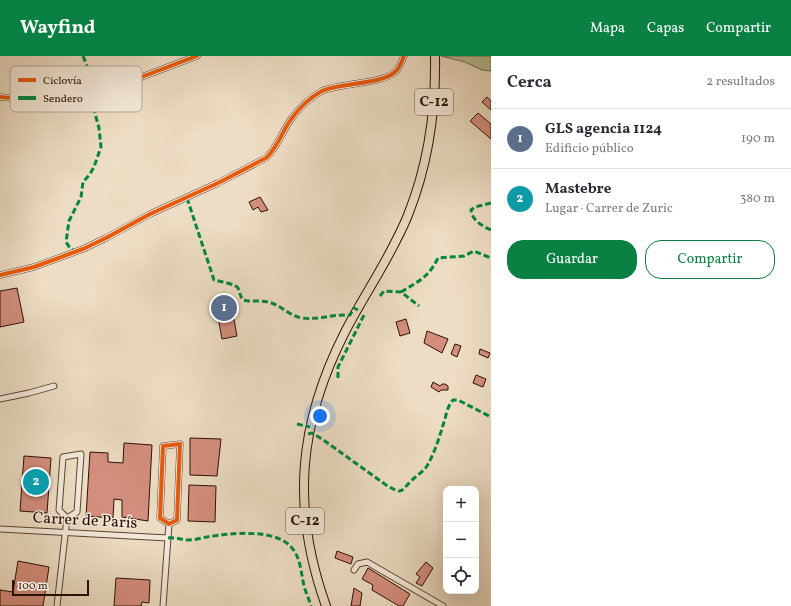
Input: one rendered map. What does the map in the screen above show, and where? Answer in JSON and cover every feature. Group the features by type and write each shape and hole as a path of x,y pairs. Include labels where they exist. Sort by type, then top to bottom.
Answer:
{"main road":[{"name":"C-12","path":"326,606 308,545 305,521 304,478 310,427 324,378 345,332 397,240 417,190 428,147 433,116 435,56"}],"street":[{"path":"142,76 197,56"},
{"path":"0,275 34,267 62,258 100,241 150,214 187,198 266,158 272,153 292,118 318,93 337,87 385,77 396,72 404,56"},
{"path":"0,97 10,98"},
{"path":"0,399 54,386"},
{"path":"180,444 177,520 169,524 160,518 163,446 180,444"},
{"path":"57,606 67,518 59,510 63,457 80,454 77,512 67,518"},
{"path":"163,606 169,524"},
{"name":"Carrer de París","path":"0,529 168,538"},
{"path":"354,570 358,564 367,562 443,606"}],"green space":[{"path":"441,56 490,56 491,71 482,70 465,62"}],"building":[{"path":"487,97 491,101 491,110 482,102"},
{"path":"478,113 491,124 491,139 470,121"},
{"path":"260,197 268,210 261,212 258,207 253,210 249,202"},
{"path":"17,288 24,322 0,327 0,291"},
{"path":"230,298 237,336 222,339 215,301"},
{"path":"406,319 410,333 400,336 396,322"},
{"path":"427,331 448,339 442,353 424,343"},
{"path":"455,344 461,346 457,357 451,354"},
{"path":"480,349 490,353 488,358 479,354"},
{"path":"476,375 486,379 483,387 473,383"},
{"path":"433,382 440,386 445,384 448,386 448,390 441,390 439,392 431,387"},
{"path":"190,438 221,439 217,476 190,475"},
{"path":"124,443 152,445 148,521 122,517 122,500 114,499 113,518 86,516 90,452 108,453 108,462 123,463"},
{"path":"24,456 51,458 47,513 20,511"},
{"path":"189,485 216,486 215,522 188,521"},
{"path":"337,551 353,557 351,564 335,558"},
{"path":"18,561 49,567 43,606 0,606 0,590 13,592"},
{"path":"426,562 433,568 422,586 416,583 420,577 416,574"},
{"path":"368,568 410,594 403,606 399,606 372,590 373,585 362,579"},
{"path":"116,578 150,580 149,603 142,602 141,606 114,606"},
{"path":"354,588 362,593 360,606 351,606"}],"marked path":[{"path":"83,56 87,66"},
{"path":"77,250 74,251 66,242 69,221 81,197 83,182 94,167 101,147 99,128 95,112"},
{"path":"187,198 214,280 237,287 243,300 273,303 293,315 302,318 350,315 354,308 358,310"},
{"path":"491,203 475,207 471,210 475,220 491,230"},
{"path":"401,292 427,275 438,258 464,256 474,251 491,258"},
{"path":"380,296 384,291 401,292 419,306"},
{"path":"338,378 338,367 364,315"},
{"path":"308,434 312,433 322,439 386,485 401,491 427,466 440,436 448,408 453,400 458,400 491,417"},
{"path":"297,424 310,427"},
{"path":"168,538 191,540 240,533 275,537 285,542 295,552 311,606"}],"cycle path":[{"path":"142,77 197,56"},
{"path":"0,275 34,267 83,249 150,214 218,183 266,158 274,149 295,114 314,96 330,88 381,79 389,76 398,69 404,56"},
{"path":"0,97 10,98"},
{"path":"180,444 177,520 169,524 160,518 163,446 180,444"}],"place":[{"name":"GLS agencia 1124","path":"224,308"},
{"name":"Mastebre","path":"36,482"}]}
